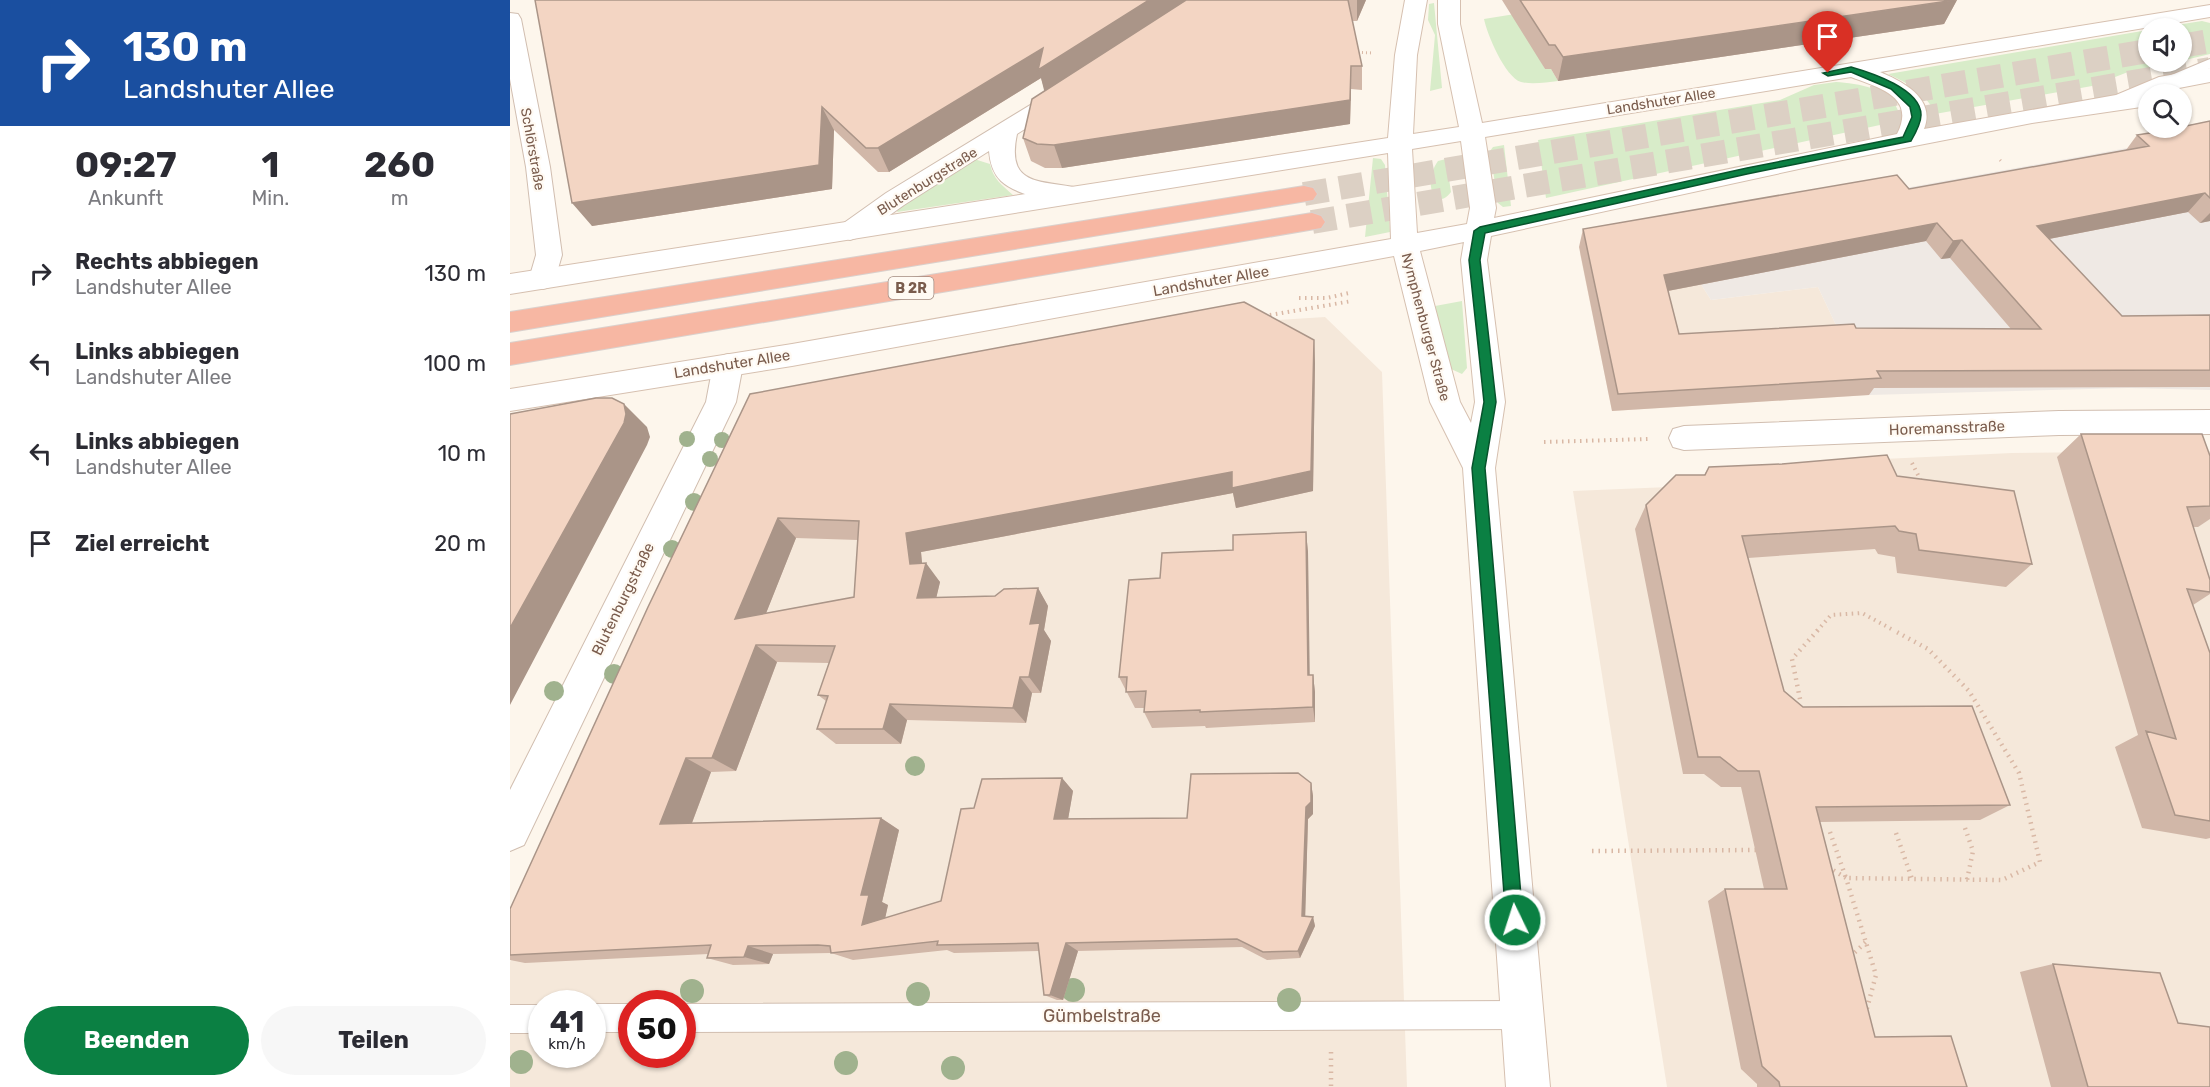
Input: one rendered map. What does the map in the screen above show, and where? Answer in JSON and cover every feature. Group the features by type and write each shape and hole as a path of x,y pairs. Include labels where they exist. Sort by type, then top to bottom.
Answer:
{"highway":[{"name":"B 2R","path":"510,322 1304,194"},
{"name":"B 2R","path":"510,354 1312,222"}],"main road":[{"name":"Nymphenburger Straße","path":"1416,0 1406,55 1400,143 1405,246 1445,402 1479,468"},
{"name":"Nymphenburger Straße","path":"1449,0 1449,24 1472,131 1483,207 1474,260 1490,402 1479,468 1528,1087"},
{"name":"Landshuter Allee","path":"510,284 1400,143 2210,11"},
{"name":"Schlörstraße","path":"510,20 538,167 549,255 543,279"},
{"path":"1851,69 1895,87 1909,99 1915,107 1916,117 1907,139"},
{"name":"Landshuter Allee","path":"2188,84 2210,75"},
{"name":"Blutenburgstraße","path":"850,231 895,199 1005,133 1081,83"},
{"name":"Landshuter Allee","path":"2192,92 2210,95"},
{"name":"Landshuter Allee","path":"510,400 728,365 1405,246 1747,171 1907,139 2138,98"},
{"name":"Landshuter Allee","path":"2123,101 2138,100"},
{"name":"Blutenburgstraße","path":"1005,133 1000,147 1000,160 1019,184 1036,190 1074,195"},
{"name":"Blutenburgstraße","path":"510,831 721,402 728,365"},
{"name":"Horemansstraße","path":"1684,438 2059,423 2210,422"}],"lane":[{"name":"Landshuter Allee","path":"2182,84 2210,63"},
{"name":"Gümbelstraße","path":"696,1018 1522,1015"},
{"path":"510,1019 528,1019"}],"path":[{"path":"1353,52 1377,53"},
{"path":"1258,317 1352,301"},
{"path":"1896,430 1925,490"},
{"path":"1544,442 1684,438"},
{"path":"1800,699 1792,659 1831,615 1862,613 1928,649 1969,691 2019,773 2040,862 2002,880 1967,880 1846,878 1819,861"},
{"path":"1965,828 1973,851 1967,880"},
{"path":"1830,832 1867,941 1876,975 1865,1015"},
{"path":"1896,833 1912,879"},
{"path":"1592,851 1756,850"},
{"path":"1843,955 1853,954 1867,941"}],"shaded area":[{"path":"2210,133 2210,390 2128,388 1869,395 1818,287 1711,300 1667,231 2192,138"},
{"path":"1667,231 1711,300 1818,287 1869,395 1612,411 1580,254 1582,249"},
{"path":"1325,317 1382,372 1407,1087 510,1087 510,962 767,415 1262,321"},
{"path":"2210,451 2210,1087 1667,1087 1573,491 1693,486 1819,462 2012,453"}],"green space":[{"path":"1434,3 1442,88 1430,91 1435,35 1428,20 1429,4"},
{"path":"1515,14 1545,69 1551,69 1558,81 1521,82 1503,64 1484,19"},
{"path":"2202,21 2210,23 2210,54 2192,58 2192,23"},
{"path":"2138,32 2138,70 2092,86 1935,114 1922,94 1888,74"},
{"path":"1836,82 1864,86 1882,93 1896,105 1899,114 1889,123 1546,198 1538,140 1780,100 1814,85"},
{"path":"1504,145 1511,206 1503,207 1498,203 1490,151 1493,147"},
{"path":"1373,158 1381,159 1385,165 1390,232 1365,237"},
{"path":"974,159 990,164 996,178 1013,195 897,212 900,205"},
{"path":"1446,159 1451,192 1445,198 1440,199 1433,193 1431,178 1438,161"},
{"path":"1462,301 1467,368 1462,374 1451,369 1435,306"}],"building":[{"path":"535,0 1149,0 1038,70 1043,48 878,148 866,148 822,107 819,165 572,203"},
{"path":"1186,0 1348,0 1362,66 1351,66 1350,100 1054,145 1037,144 1023,138 1032,99"},
{"path":"1520,0 1955,0 1563,57 1555,45 1549,45"},
{"path":"2210,121 2210,198 2205,193 2037,226 2122,316 2210,315 2210,370 1877,371 1881,378 1618,394 1583,229 1897,175 1909,189 2149,146 2140,138 2192,138 2192,125","holes":["1937,223 1953,241 1962,240 2041,329 1856,328 1854,324 1679,334 1664,275"]},
{"path":"1244,302 1314,340 1311,471 1232,488 1232,472 906,533 910,564 926,563 917,598 995,596 1004,589 1038,588 1030,624 1040,623 1029,677 1020,677 1013,708 890,704 883,729 817,729 828,696 818,695 835,646 756,645 712,758 686,758 660,824 881,818 861,895 869,895 862,925 941,901 961,809 974,808 982,779 1062,778 1054,819 1187,818 1191,774 1298,773 1311,783 1311,802 1306,807 1302,916 1313,917 1298,951 1263,952 1237,939 1066,943 1050,995 1044,995 1038,943 937,945 938,941 831,953 830,946 748,946 744,957 707,958 711,945 510,955 510,909 648,607 750,394","holes":["778,518 859,521 854,597 735,619"]},
{"path":"596,398 612,398 624,404 626,414 624,423 510,628 510,414"},
{"path":"2081,434 2202,434 2210,456 2210,506 2187,507 2210,580 2210,592 2187,589 2210,653 2210,821 2175,815 2146,731 2176,739"},
{"path":"1887,455 1897,476 2014,491 2032,564 1919,550 1916,534 1899,531 1895,526 1742,536 1784,691 1803,707 1972,706 2010,805 1816,807 1875,1037 1951,1036 1967,1087 1780,1087 1779,1082 1762,1066 1725,889 1787,889 1759,771 1738,771 1720,757 1698,757 1646,505 1676,475 1705,475 1709,467 1782,464"},
{"path":"1306,532 1308,675 1313,675 1313,707 1144,712 1146,691 1126,692 1127,677 1119,677 1129,580 1160,578 1162,553 1233,550 1233,535"},
{"path":"2053,964 2160,973 2178,1023 2210,1027 2210,1087 2088,1087"}],"tunnel":[{"path":"2192,44 2210,41"},
{"path":"1304,194 2138,53"},
{"path":"1312,222 2210,69"}],"route":[{"path":"1515,920 1479,468 1490,402 1474,260 1480,231 1747,171 1907,139 1916,117 1915,107 1895,87 1851,69 1828,73"}]}
